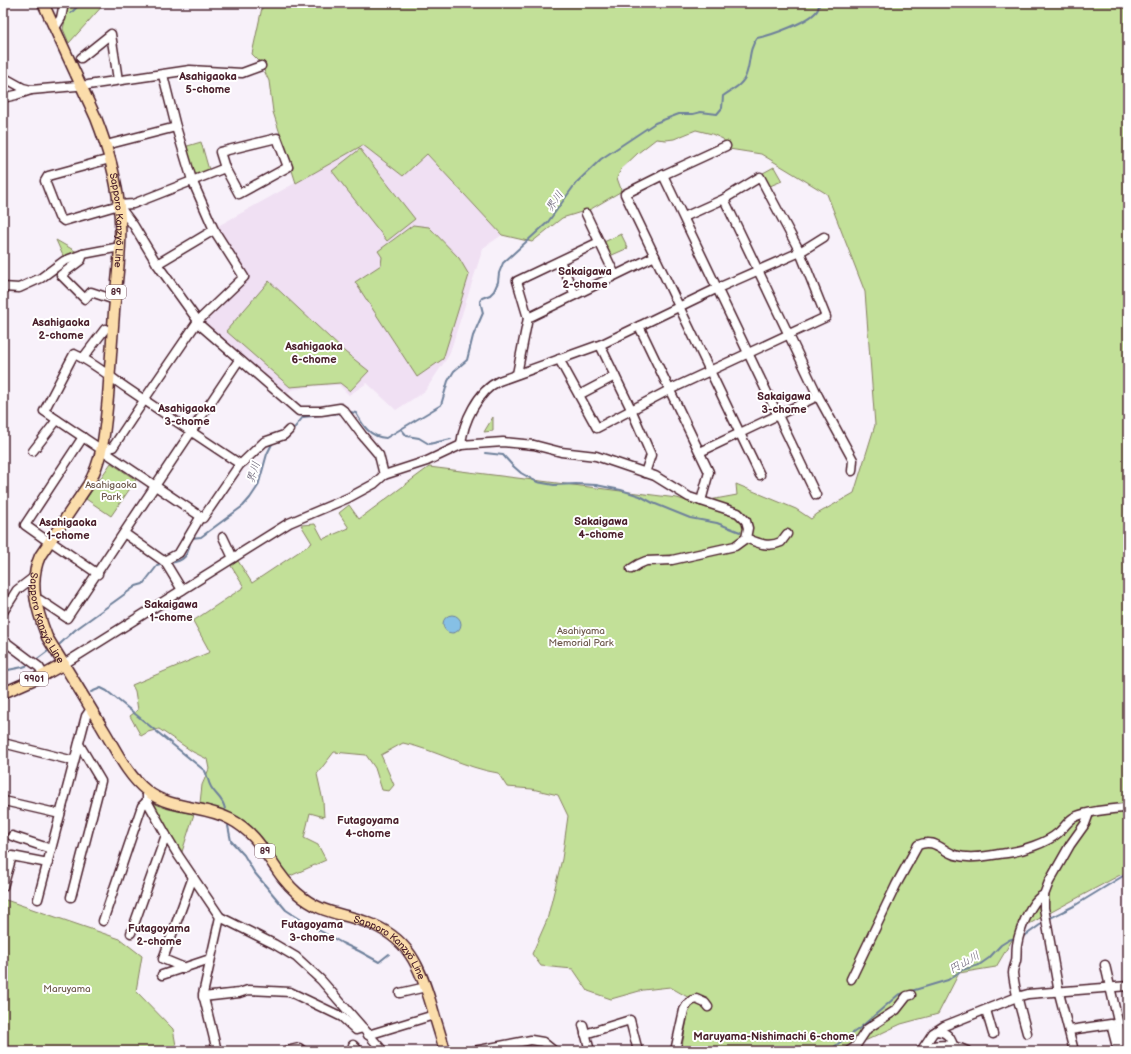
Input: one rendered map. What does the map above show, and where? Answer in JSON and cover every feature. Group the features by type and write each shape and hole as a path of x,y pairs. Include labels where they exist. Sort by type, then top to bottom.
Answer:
{"main road":[{"name":"Sapporo Kanzyō Line","path":"44,3 96,118 106,145 119,206 120,247 110,377 102,450 93,475 36,565 34,577 35,600 47,637 128,770 147,796 219,814 243,826 262,846 291,889 302,898 327,912 366,922 379,927 401,943 410,952 417,963 426,987 445,1051"},
{"name":"9901","path":"3,693 44,675 64,664"}],"street":[{"path":"55,28 61,18 64,3"},
{"path":"81,58 111,34 118,80"},
{"path":"3,98 31,90 81,84 88,85 190,70 242,73 262,66"},
{"path":"102,450 113,447 198,321 244,277 214,230 192,180 176,127 164,75"},
{"path":"3,77 23,88 31,90"},
{"path":"106,145 176,127"},
{"path":"277,138 288,167 239,194 225,168 220,152 277,138"},
{"path":"726,146 625,194 709,371 760,474"},
{"path":"110,159 48,176 45,181 59,217 64,221 119,206 133,204 225,168"},
{"path":"664,175 816,495"},
{"path":"559,359 597,428 670,389 826,317 800,252 760,177 724,199 684,218"},
{"path":"724,199 818,396 853,460 852,471"},
{"path":"119,206 134,226 157,264 200,325 299,411 321,411 340,408 344,411 379,455 384,475"},
{"path":"586,214 615,275"},
{"path":"157,264 214,230"},
{"path":"461,445 462,433 466,420 485,391 496,382 600,345 718,288 800,252 824,237"},
{"path":"517,374 528,318 518,281 599,242"},
{"path":"3,287 19,288 41,278 64,261 83,254 120,247"},
{"path":"83,254 81,260 61,275 84,299 91,292 115,300"},
{"path":"528,318 654,256"},
{"path":"560,261 575,295"},
{"path":"639,326 709,472 701,501"},
{"path":"83,358 105,329"},
{"path":"600,345 652,455 645,472"},
{"path":"240,464 83,358 74,354 44,411 203,518 240,464 264,442 284,435 289,430"},
{"path":"35,600 40,600 67,618 98,574 240,360"},
{"path":"580,395 615,376"},
{"path":"700,452 818,396"},
{"path":"33,451 57,420"},
{"path":"83,437 25,525 98,574"},
{"path":"64,664 289,523 348,498 374,484 384,475 427,461 461,445 503,442 534,446 561,452 596,456 645,472 665,481 689,497 738,513 746,521 748,528 746,538 735,546 672,560 646,561 631,569"},
{"path":"164,561 179,552 201,516"},
{"path":"124,533 164,561 182,590"},
{"path":"746,538 768,546 781,542 787,534"},
{"path":"223,537 233,558"},
{"path":"3,612 17,590 34,577"},
{"path":"3,640 39,667 44,675"},
{"path":"38,899 86,716 91,709"},
{"path":"3,744 74,761"},
{"path":"71,897 101,781 79,744"},
{"path":"147,796 166,835 220,917 274,944 296,957 321,980 383,1051"},
{"path":"103,921 142,806 147,796"},
{"path":"4,801 60,814"},
{"path":"851,979 896,886 918,845 925,842 938,845 954,855 971,858 1008,853 1042,842 1057,834 1074,818 1104,810 1124,808"},
{"path":"1074,1051 1070,1030 1059,992 1044,908 1044,895 1049,882 1070,845 1085,824 1089,813"},
{"path":"131,933 166,835"},
{"path":"12,836 51,849"},
{"path":"3,887 12,856 48,863"},
{"path":"185,968 163,959 193,877"},
{"path":"1027,1033 1017,997 1013,971 1026,917 1039,897 1044,895"},
{"path":"217,1051 203,997 220,917"},
{"path":"162,975 210,959"},
{"path":"1105,965 1123,1043"},
{"path":"921,1050 927,1041 938,1031 956,1021 1017,997 1028,994 1128,986"},
{"path":"400,993 426,987"},
{"path":"203,997 239,993 248,990 290,992 342,1017 356,1030 365,1032 434,1015"},
{"path":"849,1051 855,1047 867,1029 896,1010 907,996 911,995"},
{"path":"675,1051 684,1010 687,1004 691,1000 696,999 705,1003 708,1007"},
{"path":"986,1010 993,1034"},
{"path":"585,1034 630,1020 638,1050 636,1051"},
{"path":"1070,1030 1111,1024 1118,1051"},
{"path":"583,1025 590,1051"},
{"path":"938,1031 938,1045"},
{"path":"938,1031 944,1032 950,1038 953,1045"},
{"path":"474,1051 491,1049 531,1040 543,1042 554,1051"},
{"path":"353,1045 359,1051"},
{"path":"921,1050 938,1045 953,1045 962,1050"},
{"path":"286,1051 299,1048 303,1051"}],"shaded area":[{"path":"363,145 403,176 427,154 502,235 483,248 449,355 425,391 396,410 367,383 349,395 339,385 314,386 291,390 287,394 204,323 250,278 218,226"}],"green space":[{"path":"69,3 105,3 69,43 63,29"},
{"name":"Asahiyama Memorial Park","path":"263,3 1128,3 1128,873 1120,875 1018,930 996,967 959,973 938,1014 901,1024 867,1040 835,1051 681,1051 691,999 670,987 643,990 611,999 588,991 573,969 541,966 532,954 547,920 562,859 568,816 558,795 532,789 507,787 498,773 486,771 403,743 381,755 394,785 389,791 382,790 375,768 366,755 334,752 317,774 323,801 324,817 310,813 304,838 318,845 326,860 288,877 266,842 249,824 232,814 200,803 202,785 209,769 207,759 193,752 159,729 141,736 130,716 138,710 135,691 132,685 210,652 193,621 244,587 231,566 238,561 252,583 312,543 301,525 315,524 323,539 349,528 339,513 349,505 359,519 429,467 677,498 693,503 737,495 736,484 796,509 811,519 854,493 875,425 865,292 827,194 761,154 729,149 723,139 712,134 696,130 674,139 656,139 621,169 617,178 621,189 620,192 591,209 562,218 532,242 502,235 427,154 403,176 363,145 296,183 273,112 269,81 260,62 252,54"},
{"path":"201,142 209,170 196,175 192,174 184,147"},
{"path":"360,149 415,219 387,241 332,171"},
{"path":"774,167 782,181 770,186 763,173"},
{"path":"413,225 429,227 459,258 469,275 443,359 417,377 355,282 381,265 382,257 378,251"},
{"path":"621,234 628,248 610,256 604,242"},
{"path":"56,240 77,252 64,258"},
{"path":"269,281 345,352 369,371 350,391 340,383 290,387 226,331"},
{"path":"493,417 493,431 484,432"},
{"name":"Asahigaoka Park","path":"111,463 136,480 111,516 86,499"},
{"path":"153,803 168,809 194,814 181,855"},
{"name":"Maruyama","path":"3,899 120,939 142,956 136,991 173,1029 177,1051 3,1051"}],"water":[{"path":"448,615 456,615 461,620 459,631 456,633 448,633 443,628 443,620"}],"waterway":[{"path":"71,13 81,3"},
{"name":"界川","path":"350,412 356,413 361,422 371,433 376,436 386,438 441,405 448,381 454,371 467,360 473,336 483,313 480,301 482,298 490,295 494,291 503,263 548,222 576,183 601,159 655,123 679,114 693,114 701,112 717,114 722,108 723,96 740,84 744,79 748,70 752,47 757,38 800,23 814,14 819,7 819,3"},
{"name":"界川","path":"292,431 303,417 340,413"},
{"path":"401,429 407,436 419,438 429,444 451,439"},
{"name":"界川","path":"192,538 201,537 243,506 250,498 258,486 267,454 273,442"},
{"path":"485,453 503,455 521,473 537,482 554,485 596,485 621,490 640,496 690,518 717,523 740,532"},
{"name":"界川","path":"170,563 179,561 184,557 188,551 190,542"},
{"name":"界川","path":"60,644 75,630 136,586 143,584 157,566 163,564"},
{"name":"界川","path":"36,660 48,651"},
{"name":"界川","path":"3,671 31,664"},
{"path":"91,692 101,688 107,691 205,771 210,785 223,802 225,809"},
{"path":"228,826 231,841 244,855 254,872 286,910 306,923 379,962 389,954"},
{"name":"円山川","path":"1048,919 1074,906 1128,873"},
{"name":"円山川","path":"1021,936 1026,935 1044,922"},
{"name":"円山川","path":"829,1051 860,1028 898,995 948,980 962,970 979,965 989,958 1001,945 1017,937"}],"district":[{"name":"Asahigaoka 5-chome","path":"208,82"},
{"name":"Sakaigawa 2-chome","path":"585,277"},
{"name":"Asahigaoka 2-chome","path":"61,328"},
{"name":"Asahigaoka 6-chome","path":"314,352"},
{"name":"Sakaigawa 3-chome","path":"784,402"},
{"name":"Asahigaoka 3-chome","path":"187,414"},
{"name":"Sakaigawa 4-chome","path":"601,527"},
{"name":"Asahigaoka 1-chome","path":"68,528"},
{"name":"Sakaigawa 1-chome","path":"171,610"},
{"name":"Futagoyama 4-chome","path":"368,826"},
{"name":"Futagoyama 3-chome","path":"312,930"},
{"name":"Futagoyama 2-chome","path":"159,934"},
{"name":"Maruyama-Nishimachi 6-chome","path":"774,1036"}]}
